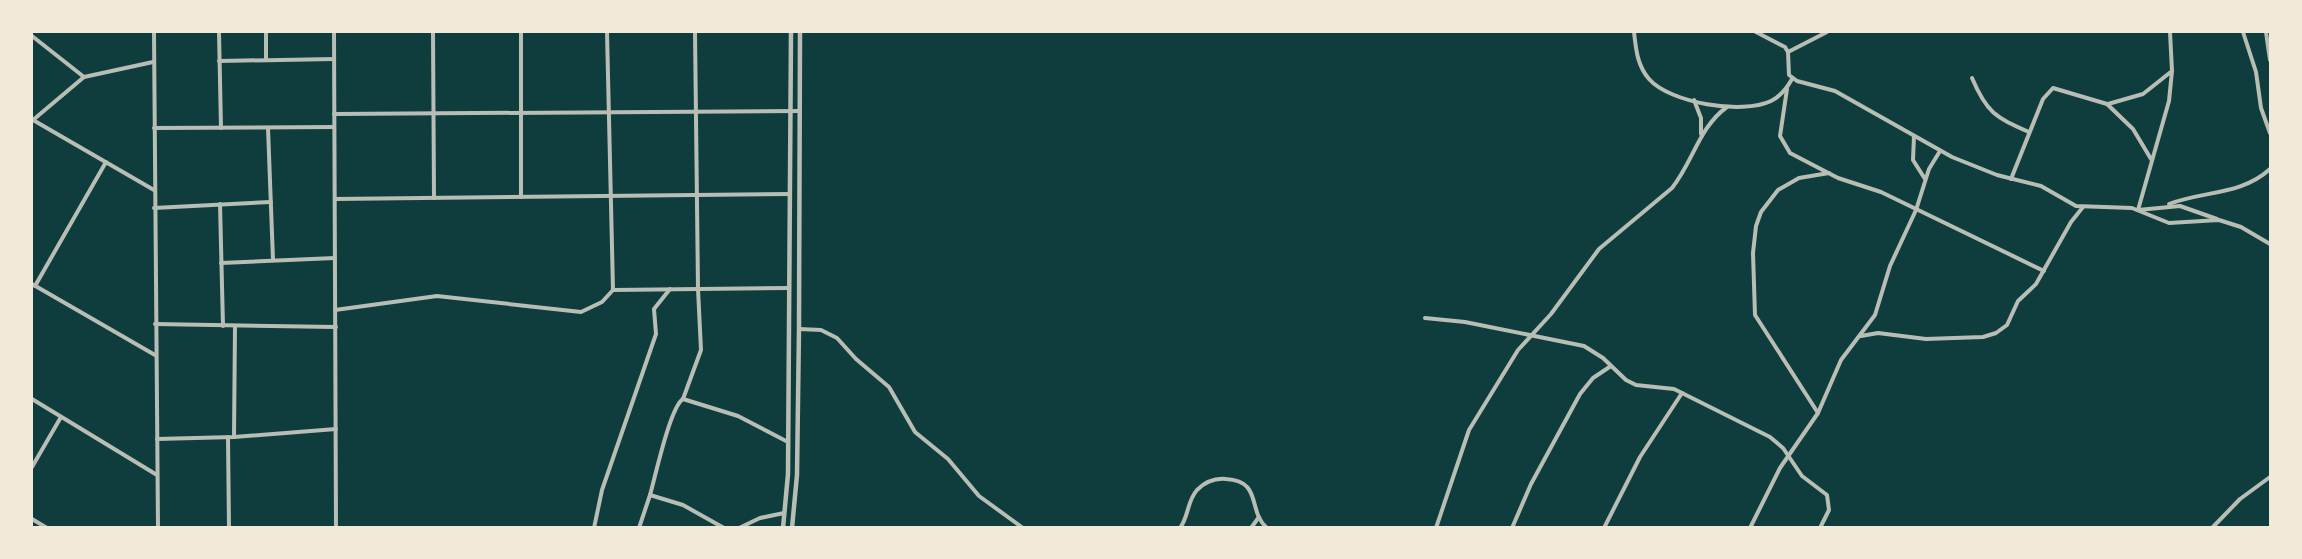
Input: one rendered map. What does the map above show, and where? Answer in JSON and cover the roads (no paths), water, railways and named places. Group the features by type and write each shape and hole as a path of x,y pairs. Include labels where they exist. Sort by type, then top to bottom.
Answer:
{"street":[{"path":"154,32 158,528"},
{"path":"219,32 221,128"},
{"path":"266,32 266,60"},
{"path":"334,32 336,528"},
{"path":"433,32 434,198"},
{"path":"520,32 521,197"},
{"path":"335,310 437,296 581,312 602,302 613,290 607,32"},
{"path":"639,528 667,432 678,402 683,399 701,350 698,289 695,32"},
{"path":"783,528 788,442 791,32"},
{"path":"792,528 797,475 800,32"},
{"path":"1634,32 1638,60 1651,81 1671,94 1727,107 1769,103 1787,89"},
{"path":"1756,32 1780,42 1788,52 1788,70 1792,78 1835,91 1940,151 2011,179 2041,186 2070,203 2083,207 2125,207 2169,223 2219,220"},
{"path":"1788,52 1827,32"},
{"path":"2138,210 2167,112 2172,71 2170,32"},
{"path":"2243,32 2256,72 2261,108 2271,133"},
{"path":"2266,32 2271,60"},
{"path":"32,36 84,77"},
{"path":"219,61 334,59"},
{"path":"153,62 84,77 32,120 154,191"},
{"path":"2107,104 2143,93 2172,71"},
{"path":"1792,78 1787,89 1780,124 1782,142 1790,153 1830,173 1881,192 2044,271"},
{"path":"1972,78 1983,103 1992,114 2029,132"},
{"path":"2011,179 2045,94 2053,88 2107,104 2133,129 2152,160"},
{"path":"1694,100 1701,118 1701,137"},
{"path":"1436,528 1474,418 1512,359 1551,314 1599,249 1681,178 1712,120 1727,107"},
{"path":"334,114 801,111"},
{"path":"154,128 334,127"},
{"path":"268,128 273,260"},
{"path":"1914,136 1913,160 1925,179"},
{"path":"1750,528 1788,456 1818,413 1841,360 1875,315 1890,266 1916,210 1925,179 1940,151"},
{"path":"106,162 33,285 156,356"},
{"path":"2138,210 2166,206 2195,195 2242,187 2271,169"},
{"path":"1818,413 1755,315 1753,253 1756,226 1761,212 1778,190 1799,178 1830,173"},
{"path":"335,199 791,194"},
{"path":"154,208 271,202"},
{"path":"220,204 223,326"},
{"path":"2166,206 2193,209 2241,228 2271,244"},
{"path":"1861,336 1878,333 1926,339 1990,336 2007,325 2018,301 2036,284 2071,222 2083,207"},
{"path":"222,263 335,258"},
{"path":"613,290 790,288"},
{"path":"594,528 602,490 656,334 654,309 670,289"},
{"path":"1425,318 1584,346 1594,351 1626,380 1636,385 1665,387 1682,393 1770,437 1788,456 1802,476 1827,495 1830,510 1820,528"},
{"path":"156,324 336,327"},
{"path":"234,437 235,326"},
{"path":"799,329 821,330 844,344 856,360 889,387 915,432 948,459 979,496 1023,528"},
{"path":"1512,528 1531,484 1580,394 1593,378 1611,366"},
{"path":"1604,528 1640,457 1682,393"},
{"path":"32,399 157,476"},
{"path":"683,399 738,416 788,442"},
{"path":"32,467 61,417"},
{"path":"157,439 234,437 336,429"},
{"path":"228,437 229,528"},
{"path":"2212,528 2240,499 2271,477"},
{"path":"1180,528 1198,489 1213,480 1222,478 1238,480 1249,488 1258,517 1267,528"},
{"path":"650,495 683,506 723,528"},
{"path":"739,528 760,518 784,513"},
{"path":"1251,528 1258,517"},
{"path":"32,519 47,528"}]}
